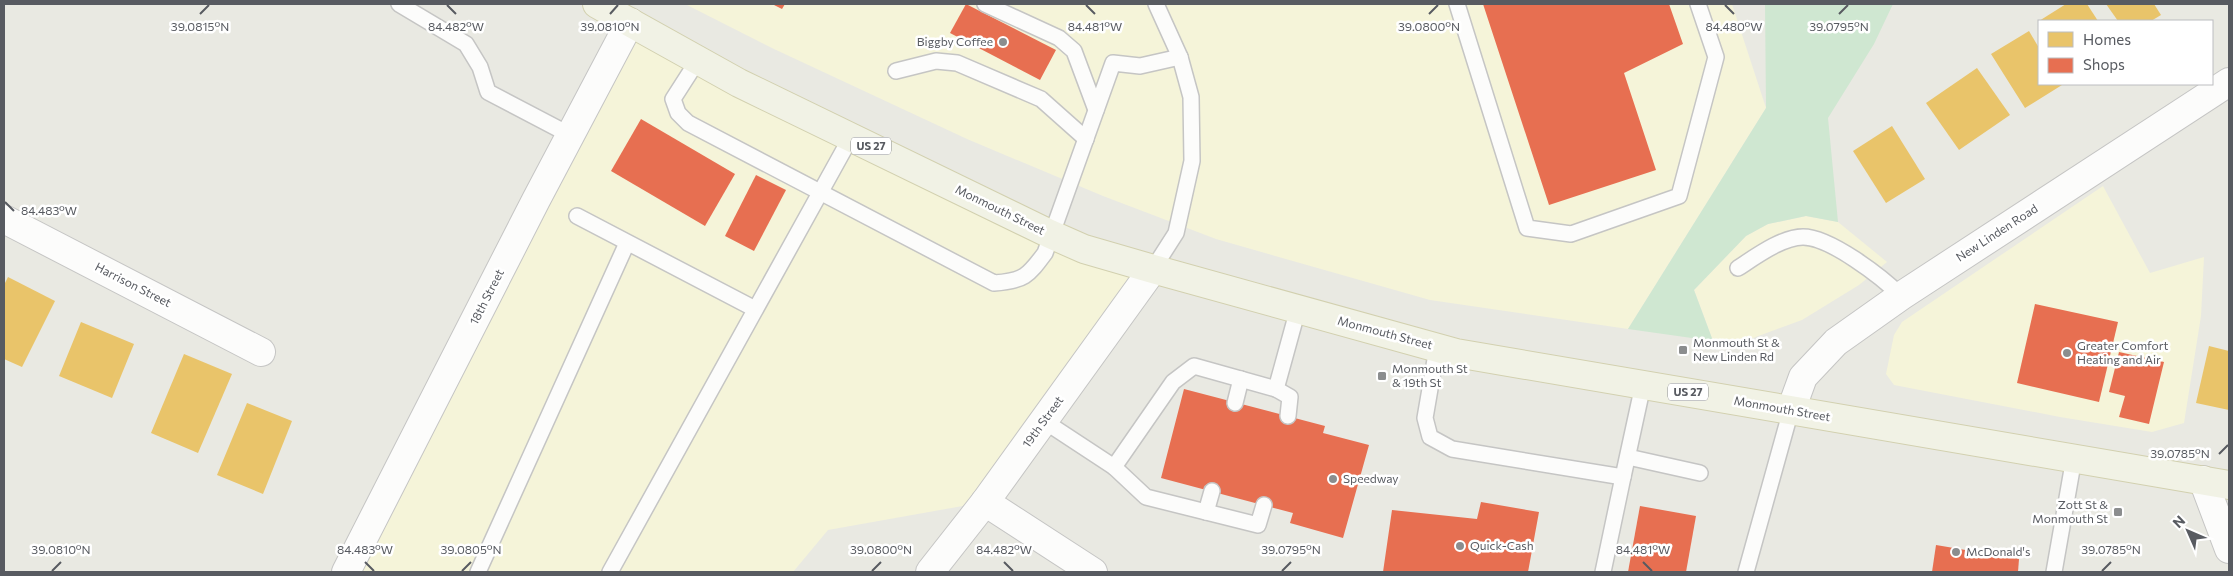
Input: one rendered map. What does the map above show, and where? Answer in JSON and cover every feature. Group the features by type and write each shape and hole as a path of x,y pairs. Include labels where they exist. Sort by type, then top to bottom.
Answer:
{"main road":[{"name":"Monmouth Street","path":"597,4 738,83 1050,234 1084,248 1153,269 1456,353 2229,484"}],"street":[{"name":"18th Street","path":"346,572 536,200 572,136 630,22"},
{"name":"New Linden Road","path":"1791,410 1803,378 1836,342 1901,296 2229,82"},
{"name":"Harrison Street","path":"4,219 261,352"},
{"name":"19th Street","path":"930,572 985,502 1153,269"},
{"path":"2202,480 2229,549"},
{"path":"985,502 1094,572"}],"lane":[{"path":"399,4 466,44 480,67 488,92 572,136"},
{"path":"985,4 1059,38 1074,50 1096,110"},
{"path":"1153,269 1176,233 1192,161 1191,97 1180,57 1156,4"},
{"path":"1457,4 1527,228 1571,234 1679,196 1716,57 1698,4"},
{"path":"698,60 673,99 678,113 688,123 994,283 1014,282 1029,275 1045,253 1050,234 1113,63 1140,66 1180,57"},
{"path":"896,70 936,61 957,63 1041,98 1086,139"},
{"path":"610,572 851,137"},
{"path":"577,216 755,309"},
{"path":"1738,268 1778,244 1804,237 1829,245 1881,276 1901,296"},
{"path":"478,572 627,243"},
{"path":"1276,389 1298,309"},
{"path":"1437,348 1425,418 1430,436 1452,449 1623,477"},
{"path":"1114,467 1173,382 1194,366 1276,389 1290,397 1288,416"},
{"path":"1235,403 1241,379"},
{"path":"1603,572 1643,385"},
{"path":"1746,572 1791,410"},
{"path":"1044,421 1114,467 1146,497 1258,525 1264,505"},
{"path":"1628,457 1700,473"},
{"path":"2054,572 2074,458"},
{"path":"1206,512 1212,491"},
{"path":"2047,572 2056,556"}],"shaded area":[{"path":"685,4 1732,4 1766,108 1628,329 1430,300 1216,239 1103,196 967,139 774,49"},
{"path":"1765,4 1893,4 1874,44 1828,118 1838,222 1806,216 1768,224 1746,236 1694,290 1713,341 1628,329 1766,108"},
{"path":"630,22 1153,269 985,502 828,530 793,572 346,572"},
{"path":"2103,186 2150,273 2204,257 2201,316 2184,423 2152,432 2060,417 1894,385 1886,374 1894,335 1902,322"},
{"path":"1806,216 1838,222 1887,262 1859,285 1802,320 1753,338 1713,341 1694,290 1746,236 1768,224"}],"building: Homes":[{"path":"2066,4 2087,4 2097,20 2041,20"},
{"path":"2106,4 2154,4 2161,15 2153,20 2117,20"},
{"path":"2029,31 2038,46 2038,85 2062,85 2025,108 1991,54"},
{"path":"1977,68 2010,115 1959,150 1926,103"},
{"path":"1892,126 1925,179 1886,203 1853,151"},
{"path":"8,277 55,301 22,367 4,359 4,285"},
{"path":"81,322 134,344 112,398 59,376"},
{"path":"2209,346 2229,351 2229,410 2196,403"},
{"path":"184,354 232,374 198,453 151,433"},
{"path":"247,403 292,421 263,494 217,475"}],"building: Shops":[{"path":"772,4 785,4 782,9"},
{"name":"Biggby Coffee","path":"966,4 1056,50 1040,80 950,33"},
{"path":"1483,4 1669,4 1683,44 1624,73 1656,170 1549,205"},
{"path":"641,119 735,174 705,226 611,171"},
{"path":"756,175 786,190 754,251 725,236"},
{"name":"Greater Comfort Heating and Air","path":"2035,304 2118,322 2099,402 2017,383"},
{"path":"2119,352 2164,362 2149,424 2119,417 2125,396 2109,392"},
{"path":"1184,389 1325,426 1323,433 1369,445 1343,538 1290,523 1293,513 1161,478"},
{"name":"Quick-Cash","path":"1481,502 1539,512 1528,572 1383,572 1392,510 1477,519"},
{"path":"1640,506 1696,516 1686,572 1628,572"},
{"name":"McDonald's","path":"1936,545 2019,559 2018,572 1932,572"}],"place":[{"name":"Biggby Coffee","path":"1003,42"},
{"name":"Monmouth St & New Linden Rd","path":"1683,350"},
{"name":"Greater Comfort Heating and Air","path":"2067,353"},
{"name":"Monmouth St & 19th St","path":"1382,376"},
{"name":"Speedway","path":"1333,479"},
{"name":"Zott St & Monmouth St","path":"2118,512"},
{"name":"Quick-Cash","path":"1460,546"},
{"name":"McDonald's","path":"1956,552"}]}
